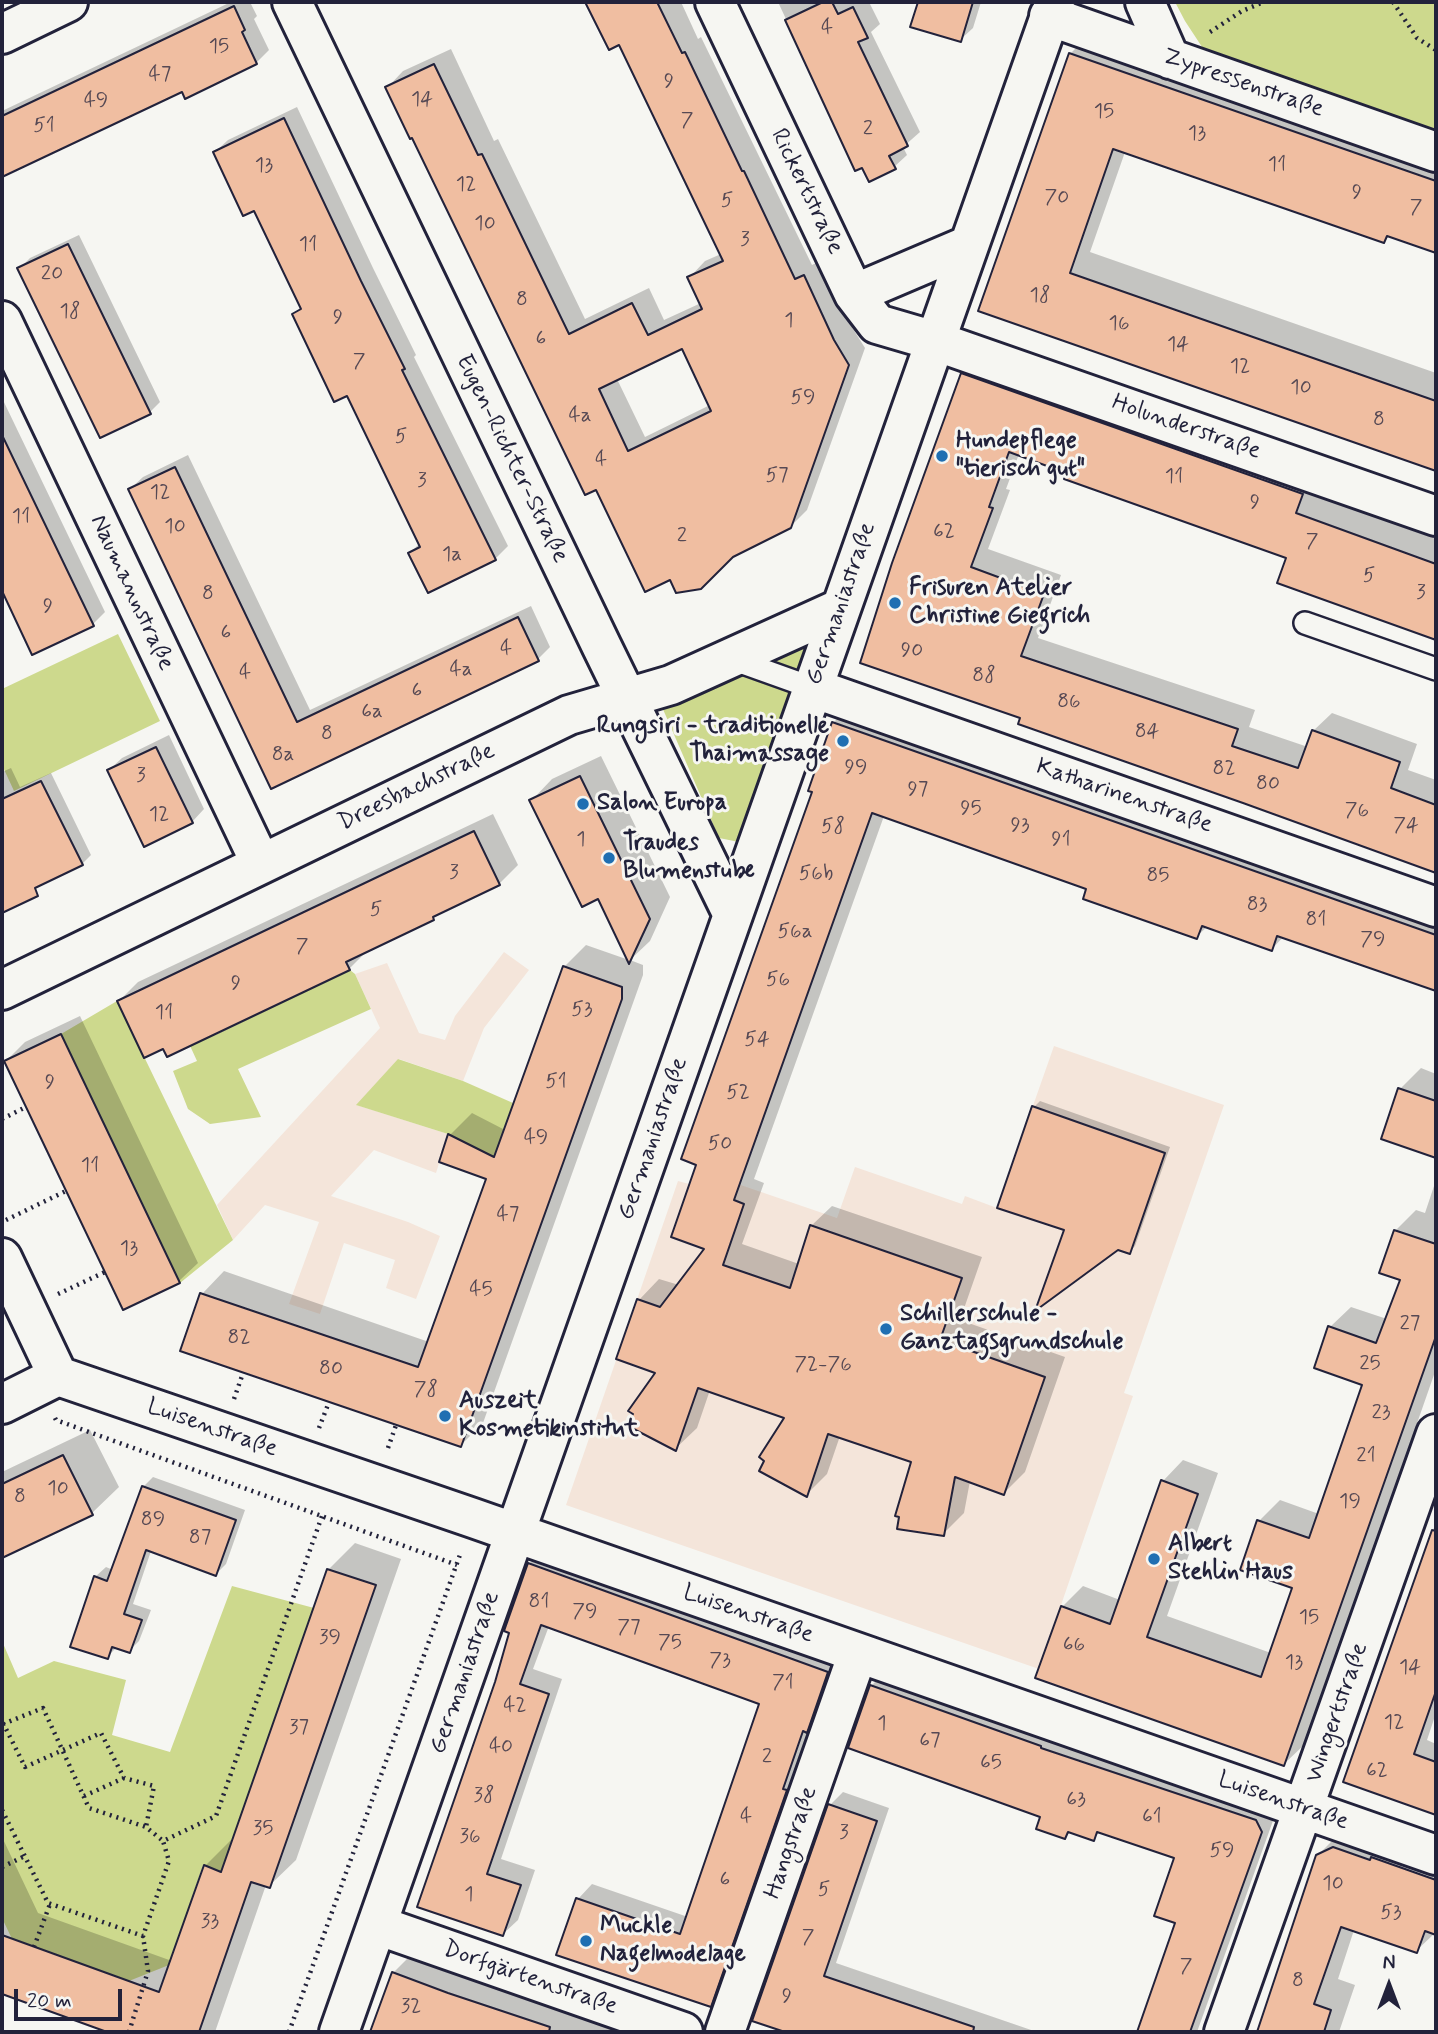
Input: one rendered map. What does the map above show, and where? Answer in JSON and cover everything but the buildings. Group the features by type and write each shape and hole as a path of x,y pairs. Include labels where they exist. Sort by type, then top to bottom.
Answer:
{"street":[{"path":"2,34 68,2"},
{"name":"Eugen-Richter-Straße","path":"292,2 733,915"},
{"name":"Rickertstraße","path":"715,2 854,293 877,324 935,341"},
{"path":"1145,2 1170,59"},
{"name":"Zypressenstraße","path":"1052,9 1170,59 1436,152"},
{"name":"Germaniastraße","path":"339,2032 1052,9"},
{"path":"854,293 969,245"},
{"name":"Naumannstraße","path":"2,321 261,864"},
{"name":"Holunderstraße","path":"935,341 1436,516"},
{"name":"Dreesbachstraße","path":"2,990 569,715 671,685 841,608"},
{"name":"Katharinenstraße","path":"813,688 1436,907"},
{"path":"2,1258 26,1310 47,1382 2,1404"},
{"name":"Luisenstraße","path":"47,1382 473,1518 1436,1855"},
{"name":"Wingertstraße","path":"1224,2032 1436,1434"},
{"name":"Hangstraße","path":"725,2032 858,1653"},
{"name":"Dorfgärtenstraße","path":"377,1925 683,2032"}],"lane":[{"path":"1305,623 1436,669"},
{"path":"728,658 813,688"}],"path":[{"path":"1170,59 1242,11 1264,2"},
{"path":"1393,2 1417,38 1436,50"},
{"path":"2,1119 26,1107"},
{"path":"2,1222 66,1191"},
{"path":"26,1310 105,1272"},
{"path":"47,1382 56,1420 499,1579"},
{"path":"163,1842 216,1816 322,1516"},
{"path":"289,2032 473,1518"},
{"path":"124,1778 101,1733 62,1750 25,1767 2,1724 43,1708 62,1750 83,1796 89,1808 146,1827 163,1842 169,1861 143,1936 148,1971 129,2032"},
{"path":"83,1796 124,1778 154,1786 146,1827"},
{"path":"2,1810 48,1903 143,1936"},
{"path":"2,1867 24,1856"},
{"path":"34,1947 50,1904"}],"shaded area":[{"path":"504,952 529,970 484,1028 463,1081 399,1059 357,1105 448,1134 436,1173 374,1150 331,1196 408,1222 440,1236 416,1299 386,1288 395,1260 344,1243 320,1314 289,1304 319,1222 265,1205 233,1240 217,1205 380,1028 355,974 387,963 419,1033 445,1040 455,1016"},
{"name":"Schillerschule - Ganztagsgrundschule","path":"1054,1046 1224,1105 1124,1393 1133,1396 1039,1669 566,1505 678,1181 689,1184 694,1169 837,1218 855,1167 962,1204 965,1196 997,1208"}],"green space":[{"path":"1175,2 1436,2 1436,133 1204,50"},
{"path":"118,634 160,721 14,791 2,765 2,689"},
{"path":"810,640 739,842 719,838 662,707"},
{"path":"350,970 355,974 371,1009 238,1069 261,1117 210,1124 188,1109 173,1071 197,1061 186,1037 215,1035"},
{"path":"117,1001 233,1240 180,1283 61,1034"},
{"path":"398,1059 463,1081 513,1103 494,1157 448,1134 356,1105"},
{"path":"232,1586 314,1608 221,1872 203,1865 169,1965 129,1981 12,1939 2,1918 2,1641 18,1678 54,1661 126,1680 112,1735 170,1752"}],"place":[{"name":"Hundepflege \"tierisch gut\"","path":"942,456"},
{"name":"Frisuren Atelier Christine Giegrich","path":"895,603"},
{"name":"Rungsiri - traditionelle Thaimassage","path":"843,741"},
{"name":"Salon Europa","path":"583,804"},
{"name":"Traudes Blumenstube","path":"609,858"},
{"name":"Schillerschule - Ganztagsgrundschule","path":"886,1329"},
{"name":"Auszeit Kosmetikinstitut","path":"445,1416"},
{"name":"Albert Stehlin Haus","path":"1154,1559"},
{"name":"Muckle Nagelmodelage","path":"586,1941"}]}
